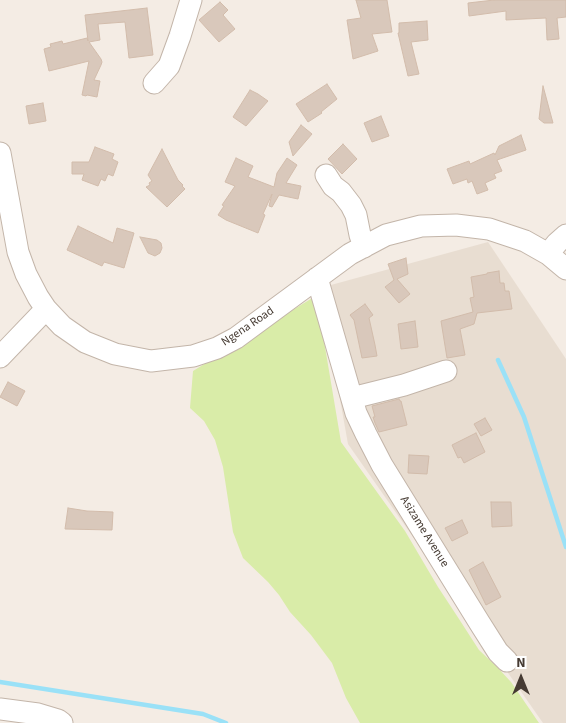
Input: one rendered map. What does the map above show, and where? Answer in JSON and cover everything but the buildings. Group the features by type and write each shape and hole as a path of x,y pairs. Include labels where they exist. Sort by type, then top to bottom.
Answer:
{"street":[{"path":"154,83 168,66 180,36 190,0"},
{"name":"Ngena Road","path":"0,153 18,252 26,274 38,297 62,326 85,342 115,354 151,361 193,356 217,348 236,338 350,254 386,236 422,226 456,225 489,228 525,241 548,254 566,269"},
{"path":"326,175 333,186 341,192 351,205 356,216 364,247"},
{"path":"548,254 566,235"},
{"name":"Asizame Avenue","path":"316,278 356,413 382,465 498,652 507,661"},
{"path":"0,357 46,309"},
{"path":"352,398 446,372"},
{"path":"0,710 38,714 62,723"}],"shaded area":[{"path":"488,242 566,359 566,723 543,723 348,444 320,288"}],"green space":[{"path":"314,297 324,341 341,442 405,531 438,587 479,650 511,682 539,723 360,723 346,698 332,663 268,582 243,558 233,532 223,467 215,440 204,421 190,408 193,371"}],"waterway":[{"path":"498,360 524,417 566,547"},
{"path":"0,682 203,714 226,723"}]}
